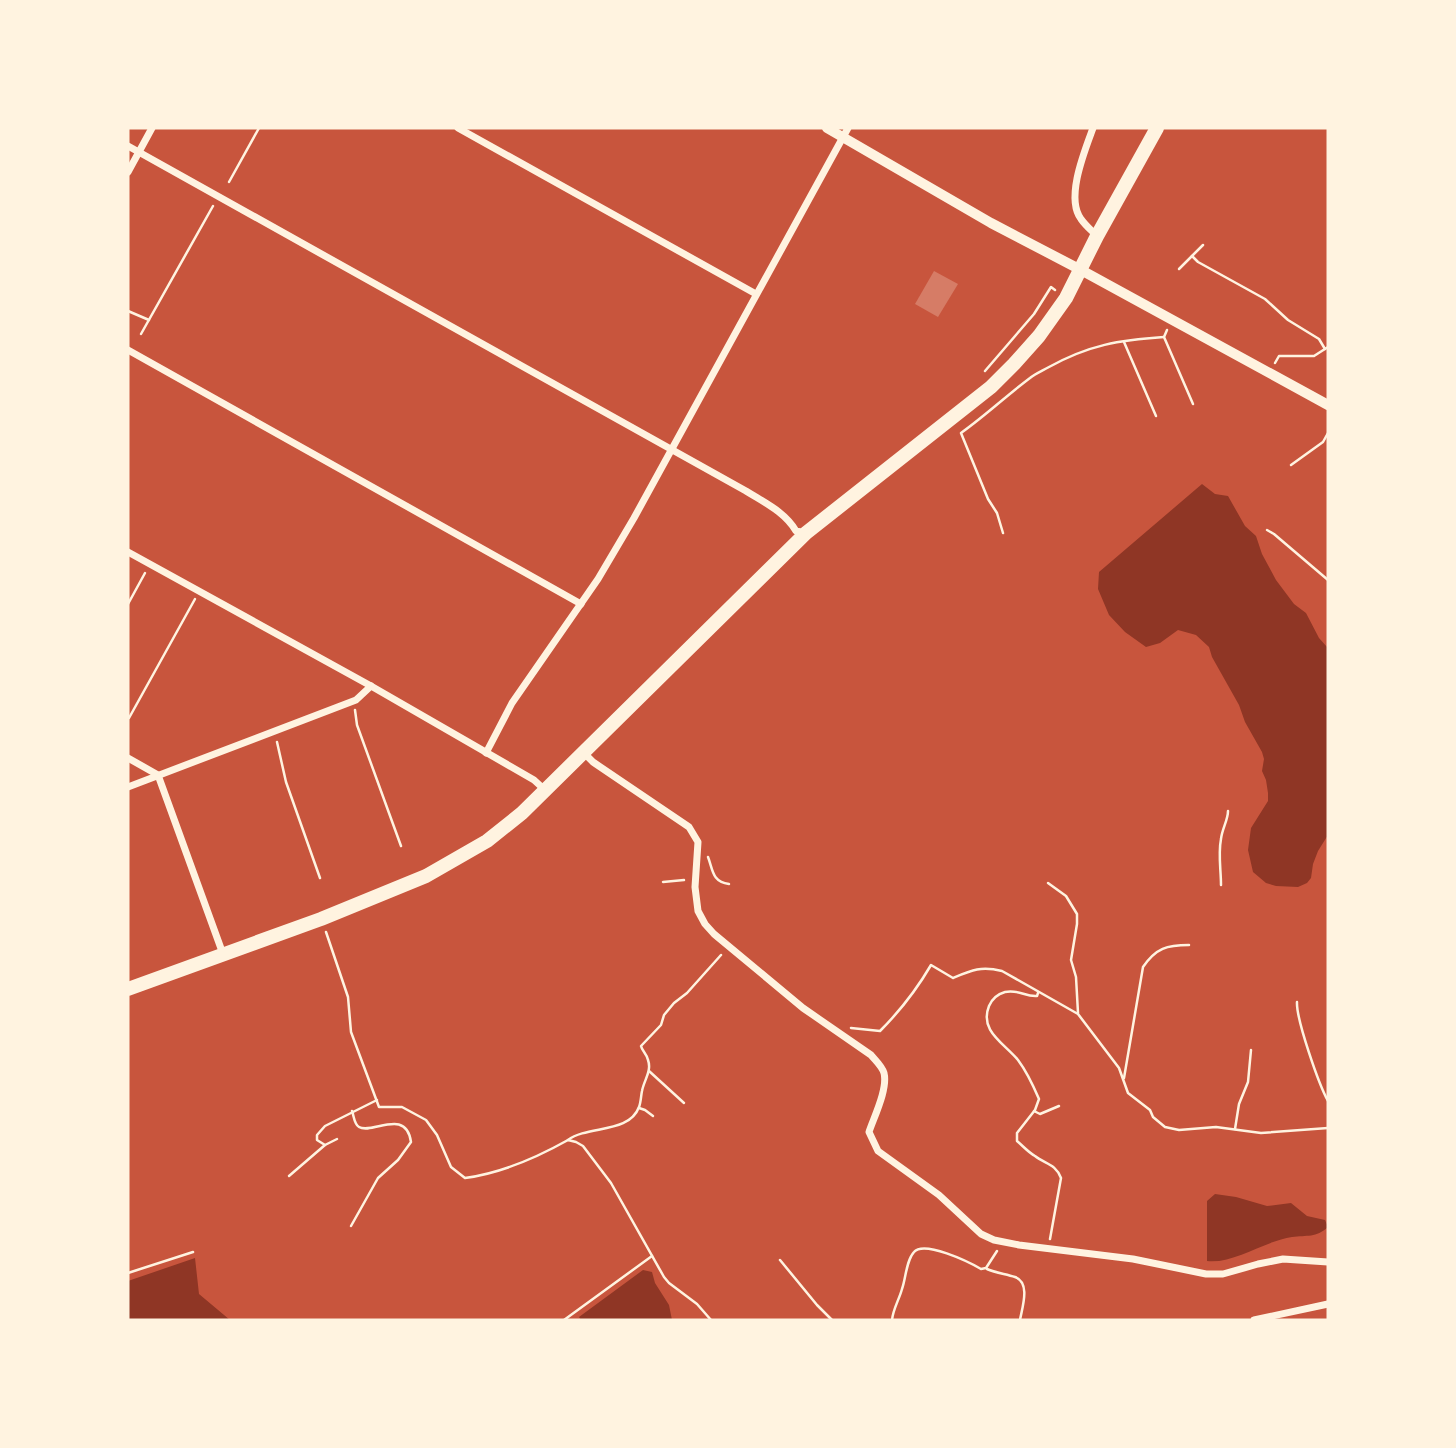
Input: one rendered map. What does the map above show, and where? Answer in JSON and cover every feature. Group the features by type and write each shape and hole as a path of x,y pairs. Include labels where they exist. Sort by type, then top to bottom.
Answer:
{"main road":[{"path":"128,989 321,919 426,876 487,841 522,813 806,533 991,387 1039,336 1066,298 1157,128"}],"street":[{"path":"128,172 152,128"},
{"path":"458,128 756,294"},
{"path":"827,128 845,132 991,223 1328,405"},
{"path":"1093,128 1079,167 1075,195 1079,217 1097,236"},
{"path":"486,752 512,703 604,569 845,132"},
{"path":"128,146 775,508 796,531 806,533"},
{"path":"128,351 581,604"},
{"path":"128,552 371,686 534,780 546,791"},
{"path":"128,786 353,702 371,686"},
{"path":"584,752 593,762 689,827 698,842 695,887 698,911 705,924 803,1008 879,1063 884,1074 885,1087 869,1132 878,1151 939,1195 981,1234 1000,1241 1133,1259 1206,1274 1223,1274 1283,1259 1328,1262"},
{"path":"128,758 158,775 223,954"},
{"path":"1254,1320 1328,1304"}],"path":[{"path":"229,182 258,128"},
{"path":"141,334 218,197"},
{"path":"1179,269 1202,245"},
{"path":"1192,256 1198,262 1265,299 1288,320 1319,338 1327,348 1314,356 1279,356 1269,373"},
{"path":"128,311 149,320"},
{"path":"986,370 1034,314"},
{"path":"1164,337 1173,320"},
{"path":"1003,533 997,513 988,499 961,433 1032,376 1083,351 1100,345 1164,337"},
{"path":"1164,337 1193,404"},
{"path":"1124,341 1156,416"},
{"path":"1291,466 1323,442 1328,433"},
{"path":"1267,530 1328,580"},
{"path":"128,604 150,564"},
{"path":"129,719 199,591"},
{"path":"353,702 357,725 401,846"},
{"path":"275,731 286,782 320,878"},
{"path":"1221,886 1220,840 1228,811"},
{"path":"699,853 708,856 715,877 721,883 729,884"},
{"path":"663,882 696,880"},
{"path":"1048,883 1066,896 1077,914 1071,960 1076,977 1078,1014"},
{"path":"321,919 348,997 351,1032 379,1107 402,1107 426,1120 437,1135 451,1167 466,1178 486,1175 524,1162 594,1129 623,1124 639,1108 643,1084 649,1071 648,1057 641,1046 661,1025 664,1015 674,1003 687,993 727,945"},
{"path":"1123,1081 1143,967 1148,959 1164,947 1189,945"},
{"path":"844,1036 852,1028 880,1031 919,985 931,965 953,978 976,969 990,968 1002,971 1078,1014 1119,1068 1128,1093 1150,1110 1153,1117 1165,1127 1180,1130 1216,1127 1261,1133 1328,1128"},
{"path":"1038,992 1037,996 1033,997 1017,991 997,996 990,1002 985,1017 986,1024 1028,1074 1039,1099 1034,1111 1017,1133 1017,1141 1036,1157 1053,1165 1061,1178 1049,1249"},
{"path":"1297,1002 1299,1020 1328,1101"},
{"path":"1235,1129 1239,1104 1248,1082 1251,1050"},
{"path":"649,1071 684,1103"},
{"path":"325,1145 317,1140 320,1130 377,1100"},
{"path":"1034,1111 1040,1114 1059,1106"},
{"path":"639,1108 653,1116"},
{"path":"351,1226 378,1178 398,1160 411,1142 410,1134 404,1128 393,1124 359,1127 352,1111"},
{"path":"289,1175 325,1145 337,1139"},
{"path":"568,1140 583,1146 611,1183 669,1283 697,1304 710,1320"},
{"path":"986,1268 997,1253 1000,1241"},
{"path":"892,1320 910,1258 919,1248 955,1256 981,1269 986,1268 1020,1279 1024,1297 1020,1320"},
{"path":"128,1273 193,1252"},
{"path":"564,1320 653,1256"},
{"path":"780,1259 832,1320"}],"shaded area":[{"path":"1202,484 1215,494 1228,496 1245,526 1256,536 1276,580 1294,604 1306,613 1327,647 1328,835 1318,851 1311,878 1298,887 1266,883 1253,872 1248,850 1251,828 1268,801 1266,780 1262,771 1264,759 1209,647 1196,635 1178,630 1160,643 1146,647 1125,632 1109,615 1098,589 1099,572"},
{"path":"1215,1194 1267,1206 1291,1203 1307,1216 1325,1220 1328,1227 1315,1234 1281,1239 1228,1259 1207,1261 1207,1201"},
{"path":"195,1258 199,1294 230,1320 128,1320 128,1281"},
{"path":"643,1270 652,1272 655,1283 669,1305 672,1320 581,1320 579,1317"}],"building":[{"path":"934,271 958,284 938,317 915,304"}]}
